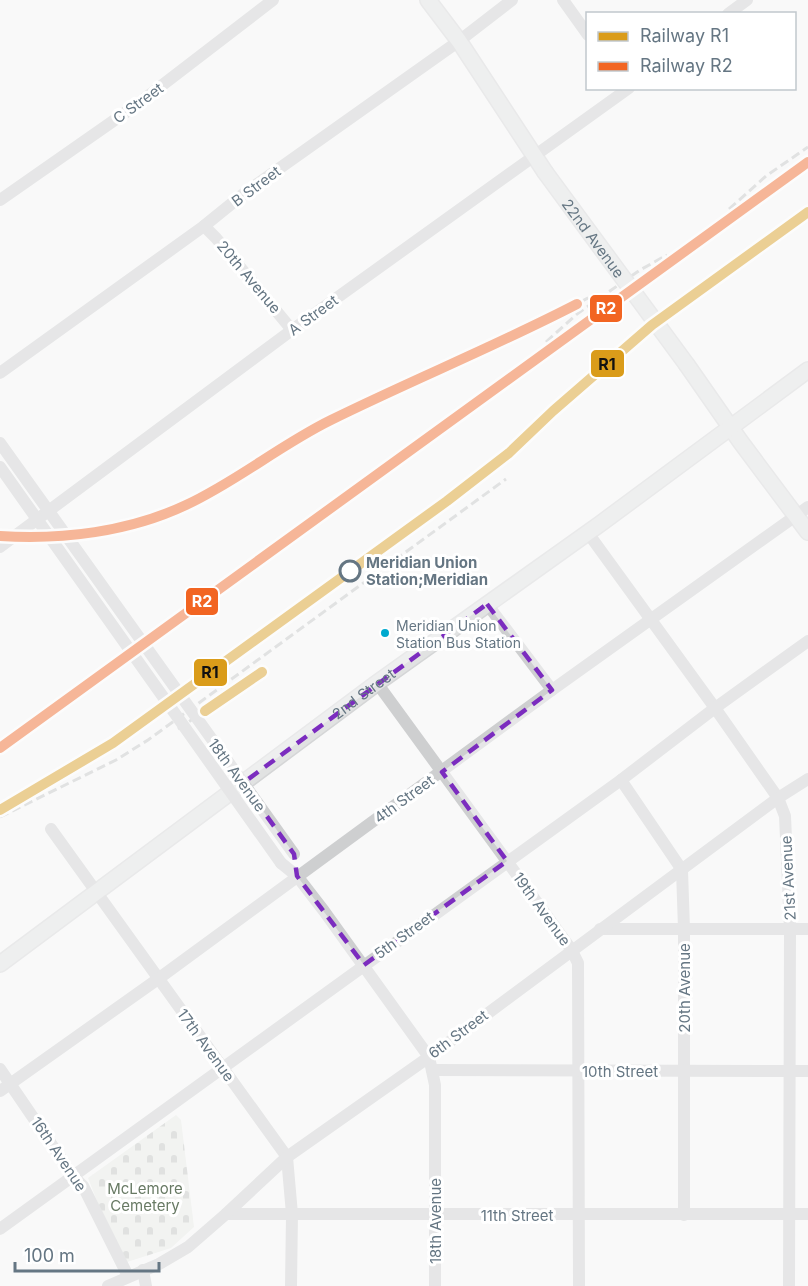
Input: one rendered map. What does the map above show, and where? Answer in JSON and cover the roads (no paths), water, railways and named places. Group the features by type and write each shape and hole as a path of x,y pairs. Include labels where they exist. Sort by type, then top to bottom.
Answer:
{"main road":[{"name":"22nd Avenue","path":"428,0 459,41 545,172 730,427 802,511 808,532"},
{"name":"2nd Street","path":"0,964 377,683 588,533 808,370"}],"street":[{"name":"C Street","path":"0,200 139,104 273,0"},
{"name":"B Street","path":"0,373 204,226 246,192 459,41 512,0"},
{"path":"563,0 586,33"},
{"path":"730,12 742,1"},
{"name":"A Street","path":"0,547 292,330 625,90"},
{"name":"20th Avenue","path":"204,226 292,330"},
{"name":"18th Avenue","path":"0,443 294,854 297,876"},
{"name":"18th Avenue","path":"0,466 281,862 297,876 429,1057 435,1085 435,1286"},
{"name":"4th Street","path":"5,1088 802,511"},
{"name":"21st Avenue","path":"588,533 778,798 785,816 790,930 789,1286"},
{"path":"487,604 552,690"},
{"name":"5th Street","path":"0,1229 363,964 621,780 808,641"},
{"name":"19th Avenue","path":"377,683 571,950 578,963 579,1286"},
{"path":"621,780 681,870"},
{"name":"6th Street","path":"108,1286 175,1256 226,1215 286,1157 429,1057 778,798 807,781"},
{"name":"17th Avenue","path":"51,829 286,1157 292,1214 291,1286"},
{"name":"20th Avenue","path":"681,870 684,929 684,1215"},
{"path":"600,929 808,929"},
{"name":"16th Avenue","path":"0,1069 5,1088 83,1186 128,1276"},
{"name":"10th Street","path":"432,1070 808,1071"},
{"name":"11th Street","path":"226,1215 808,1214"},
{"path":"143,1270 146,1286"}],"railway":[{"path":"729,209 766,176 808,147"},
{"path":"0,748 808,162"},
{"path":"546,342 577,314 640,270 667,255"},
{"path":"0,536 47,537 95,532 119,528 164,514 205,495 331,420 590,297"},
{"path":"0,817 116,760 148,740 506,479"},
{"path":"178,729 262,672"}],"rail line":[{"name":"R2","path":"0,748 808,162"},
{"name":"R1","path":"0,810 113,743 447,501 509,453 553,411 652,325 808,212"},
{"name":"R2","path":"0,536 47,537 95,532 142,522 164,514 204,496 331,420 577,304"},
{"name":"R1","path":"205,711 262,672"}],"place":[{"name":"Meridian Union Station;Meridian","path":"350,571"},
{"name":"Meridian Union Station Bus Station","path":"385,633"}],"park label":[{"name":"McLemore Cemetery","path":"145,1196"}]}
